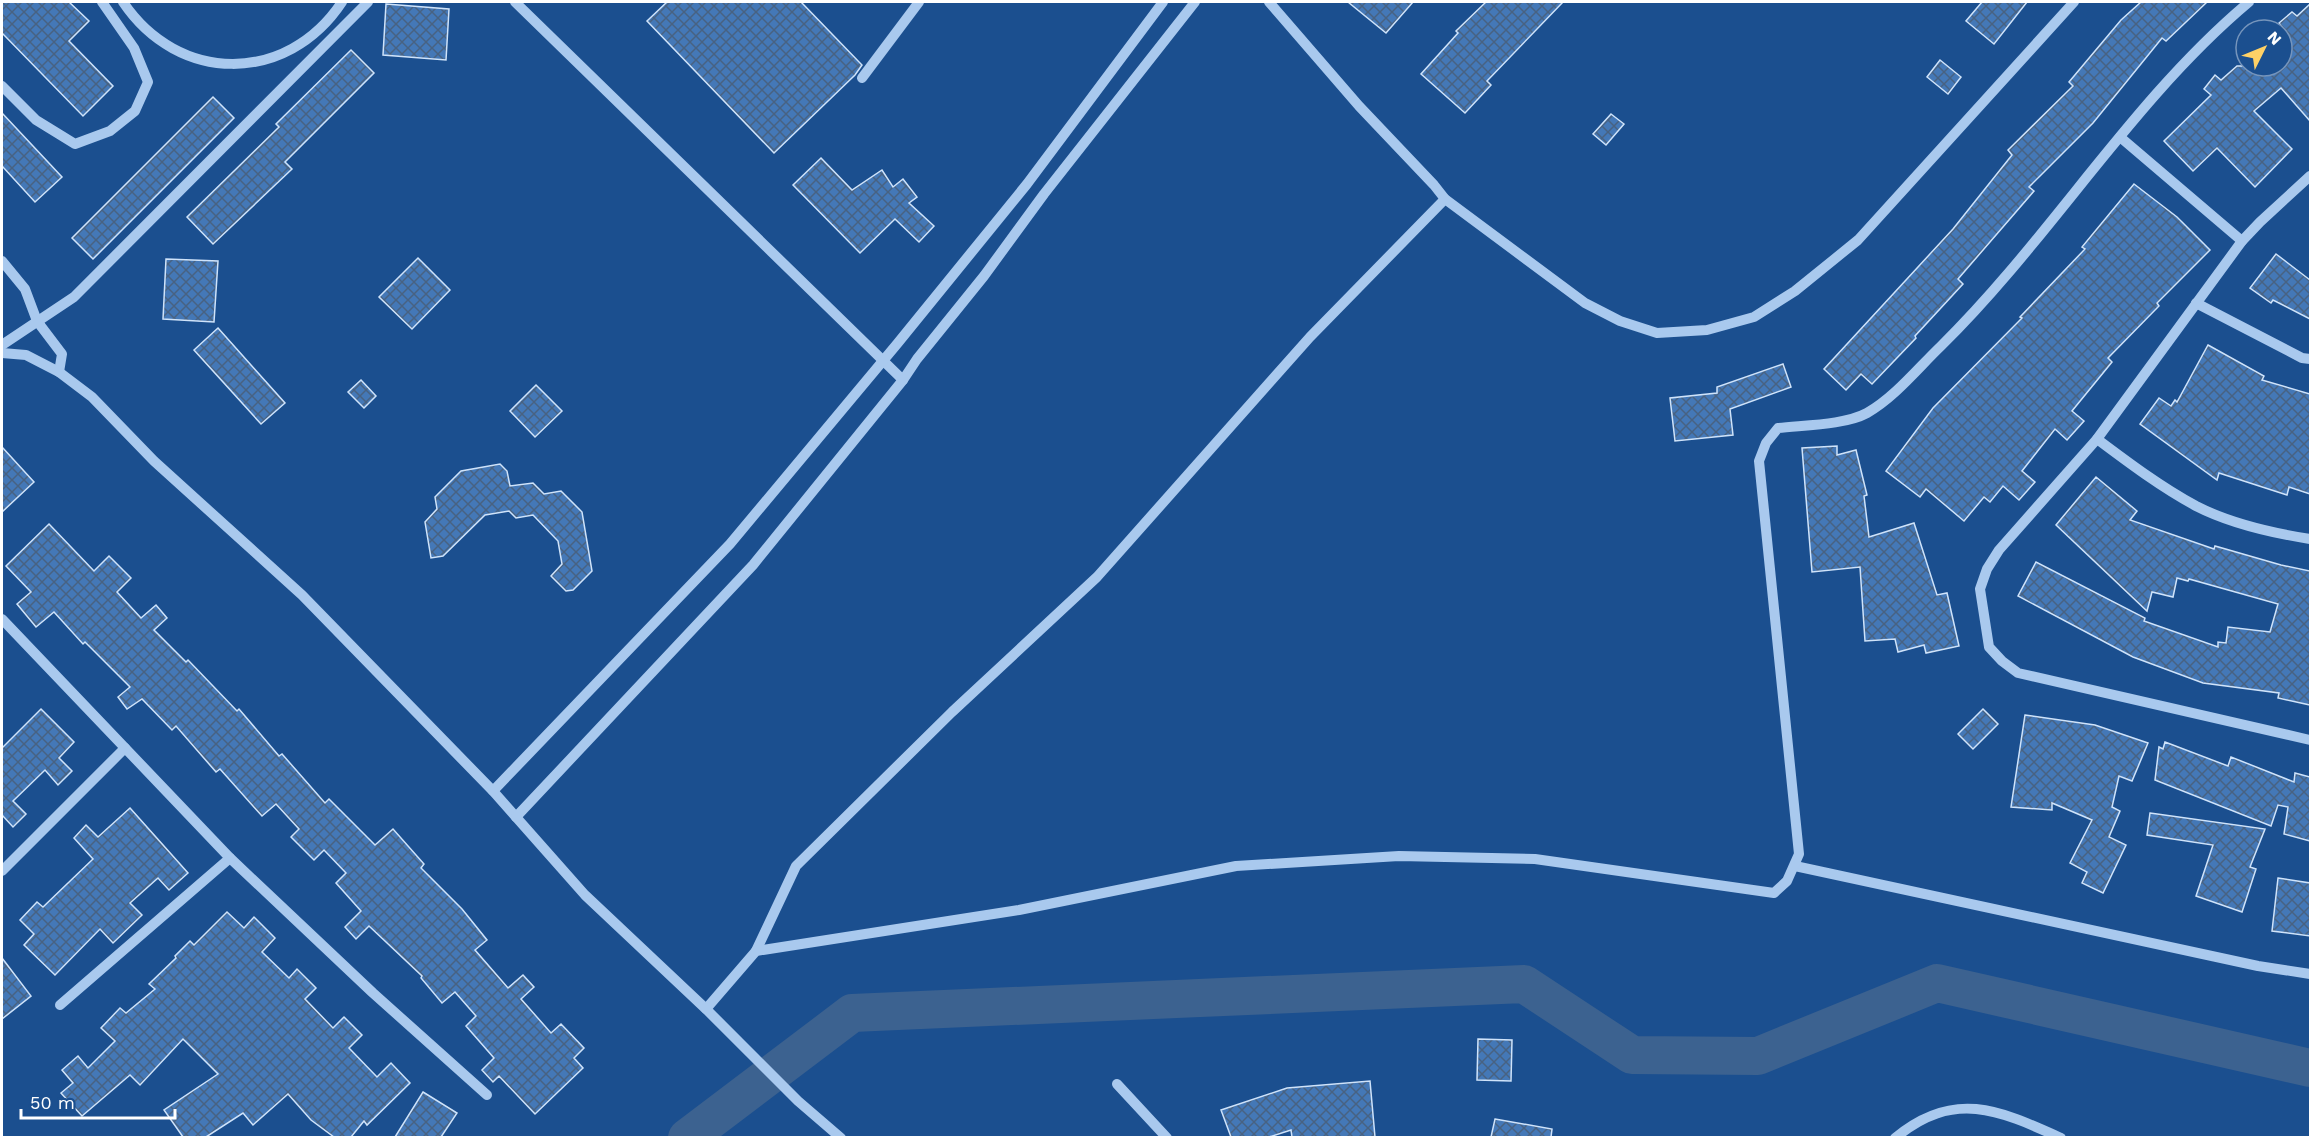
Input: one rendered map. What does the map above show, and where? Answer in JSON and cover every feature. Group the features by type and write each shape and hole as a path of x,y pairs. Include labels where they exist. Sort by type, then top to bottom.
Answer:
{"street":[{"path":"2,86 36,120 75,144 111,131 135,111 148,82 134,48 102,2"},
{"path":"123,2 147,30 164,44 202,60 222,64 254,62 284,54 319,31 342,2"},
{"path":"2,345 74,297 368,2"},
{"path":"515,2 903,380"},
{"path":"862,78 919,2"},
{"path":"493,791 730,544 1027,184 1163,2"},
{"path":"516,817 753,565 903,380 1044,194 1195,2"},
{"path":"1269,2 1359,106 1445,199 1585,303 1620,321 1657,333 1707,330 1754,317 1795,291 1858,240 2074,2"},
{"path":"756,951 1019,910 1236,866 1399,856 1536,859 1774,892 1787,881 1799,855 1759,461 1766,442 1778,428 1844,420 1866,414 1885,401 1977,310 2120,137 2199,47 2249,2"},
{"path":"2120,137 2242,241"},
{"path":"2310,176 2242,241 2097,439 1999,550 1987,569 1980,589 1989,647 2018,673 2038,680 2310,740"},
{"path":"706,1009 756,951 796,866 952,712 1097,577 1310,337 1445,199"},
{"path":"2,261 25,289 38,321 62,354 59,372"},
{"path":"2196,303 2302,358 2310,359"},
{"path":"2,352 26,355 59,372 92,397 154,461 302,595 493,791 585,895 706,1009 746,1051 841,1137"},
{"path":"2097,439 2146,476 2198,507 2240,523 2283,535 2310,539"},
{"path":"2,619 230,858 373,993 487,1095"},
{"path":"2,871 125,748"},
{"path":"60,1005 230,858"},
{"path":"1795,866 2310,975"},
{"path":"1117,1084 1167,1137"},
{"path":"1895,1137 1921,1119 1942,1111 1968,1107 2014,1116 2061,1137"}],"building":[{"path":"2,2 69,2 89,21 69,41 113,86 83,116 2,33"},
{"path":"667,2 801,2 862,65 855,75 774,153 647,21"},
{"path":"1348,2 1413,2 1386,33"},
{"path":"1486,2 1563,2 1487,81 1491,85 1465,113 1421,74 1458,33 1456,31"},
{"path":"1982,2 2027,2 1994,44 1966,21"},
{"path":"2141,2 2207,2 2166,41 2162,38 2093,123 2029,187 2034,191 1958,279 1963,284 1915,336 1916,338 1872,384 1861,374 1846,390 1824,369 1953,229 2012,155 2008,150 2073,86 2069,82 2121,20"},
{"path":"386,4 449,9 446,60 383,55"},
{"path":"2310,4 2310,121 2281,88 2254,111 2292,149 2255,187 2217,148 2193,171 2164,141 2211,95 2204,89 2215,75 2221,80 2234,69 2234,78 2294,78 2294,18 2285,18 2292,12 2297,16"},
{"path":"351,50 374,73 285,162 292,169 213,244 187,217 279,127 276,124"},
{"path":"1940,60 1961,77 1948,94 1927,77"},
{"path":"213,97 234,118 93,259 72,238"},
{"path":"2,113 62,177 35,202 2,166"},
{"path":"1611,114 1624,124 1606,145 1593,134"},
{"path":"821,158 852,190 882,170 893,187 903,179 917,197 909,203 934,226 919,242 895,219 860,253 793,185"},
{"path":"2134,184 2177,217 2210,250 2157,303 2159,306 2108,358 2112,362 2072,411 2084,421 2067,440 2055,429 2022,471 2035,482 2019,500 2003,486 1990,502 1984,497 1964,521 1926,489 1920,497 1886,471 1933,408 2022,318 2020,317 2085,249 2082,247"},
{"path":"2276,254 2310,280 2310,319 2273,300 2271,303 2250,288"},
{"path":"418,258 450,290 412,329 379,297"},
{"path":"166,259 218,261 214,322 163,319"},
{"path":"218,328 285,403 261,424 194,350"},
{"path":"2208,345 2264,376 2262,380 2310,394 2310,494 2289,487 2287,495 2219,473 2217,480 2140,424 2159,398 2171,406 2175,400 2177,402"},
{"path":"1783,364 1791,387 1730,409 1733,435 1675,441 1670,398 1717,393 1717,387"},
{"path":"361,380 376,396 364,408 348,392"},
{"path":"536,385 562,411 535,437 510,411"},
{"path":"1837,446 1837,455 1856,450 1867,495 1864,496 1869,537 1914,523 1937,595 1947,593 1959,646 1926,653 1924,645 1898,652 1895,639 1865,641 1860,567 1812,572 1802,448"},
{"path":"2,447 34,482 2,512"},
{"path":"500,464 507,471 510,486 533,483 544,494 561,491 582,512 592,571 573,590 566,591 551,576 562,564 558,541 533,515 516,518 509,511 485,515 443,556 431,558 425,522 437,509 435,497 461,471"},
{"path":"2096,477 2137,511 2130,520 2214,549 2215,546 2310,571 2310,705 2278,698 2279,693 2203,683 2133,657 2018,596 2036,562 2145,618 2144,621 2218,647 2218,642 2226,643 2228,627 2270,632 2278,604 2189,579 2188,581 2177,578 2173,597 2152,592 2147,611 2056,525"},
{"path":"49,524 94,571 109,556 131,578 117,592 141,618 156,605 167,618 154,630 186,662 188,660 237,711 239,709 279,756 282,754 325,803 329,799 375,845 393,829 424,864 421,868 462,909 487,940 475,950 508,988 523,975 534,987 521,999 551,1033 561,1024 584,1048 574,1058 583,1068 535,1114 499,1076 493,1082 482,1070 494,1058 466,1026 476,1016 455,992 442,1003 421,978 422,976 369,926 356,939 345,927 361,911 336,883 346,873 324,850 314,860 291,837 299,829 276,804 262,816 220,769 216,772 176,726 172,730 142,699 127,709 118,697 130,687 85,642 83,644 54,612 36,627 17,604 31,592 6,566"},
{"path":"41,709 74,742 59,758 72,771 58,785 45,770 13,801 26,814 13,827 2,815 2,748"},
{"path":"1983,709 1998,724 1973,749 1958,734"},
{"path":"2025,715 2095,725 2148,743 2132,781 2119,776 2112,807 2120,811 2109,837 2126,845 2103,893 2082,883 2087,872 2070,863 2092,820 2052,803 2052,810 2011,807"},
{"path":"2165,742 2228,766 2231,757 2294,782 2295,773 2310,777 2310,841 2284,834 2288,807 2278,805 2271,826 2155,780 2159,747 2163,749"},
{"path":"130,808 188,873 169,890 158,878 130,903 142,915 113,943 100,929 55,975 24,945 34,934 20,920 37,902 43,907 93,859 74,838 86,825 98,837"},
{"path":"2150,813 2265,829 2250,867 2256,869 2242,912 2196,896 2213,845 2147,835"},
{"path":"2278,878 2310,883 2310,936 2272,931"},
{"path":"227,912 244,928 254,917 275,938 262,952 289,978 297,969 316,988 305,999 333,1028 344,1017 362,1035 349,1048 377,1077 391,1063 410,1083 367,1125 364,1121 351,1137 334,1137 311,1120 288,1094 253,1125 243,1113 206,1137 183,1137 164,1110 218,1074 183,1039 140,1085 130,1075 82,1116 61,1093 73,1083 62,1070 78,1056 88,1068 115,1041 101,1028 120,1008 126,1013 155,989 149,984 176,958 175,956 190,941 194,945"},
{"path":"2,958 31,996 2,1019"},
{"path":"1478,1039 1512,1040 1511,1081 1477,1080"},
{"path":"1370,1081 1375,1137 1292,1137 1291,1130 1269,1137 1231,1137 1221,1110 1287,1088"},
{"path":"423,1092 457,1113 441,1137 395,1137"},
{"path":"1495,1119 1552,1129 1551,1137 1491,1137"}],"waterway":[{"path":"687,1138 852,1013 1524,984 1632,1055 1758,1056 1937,983 2310,1068"}]}
